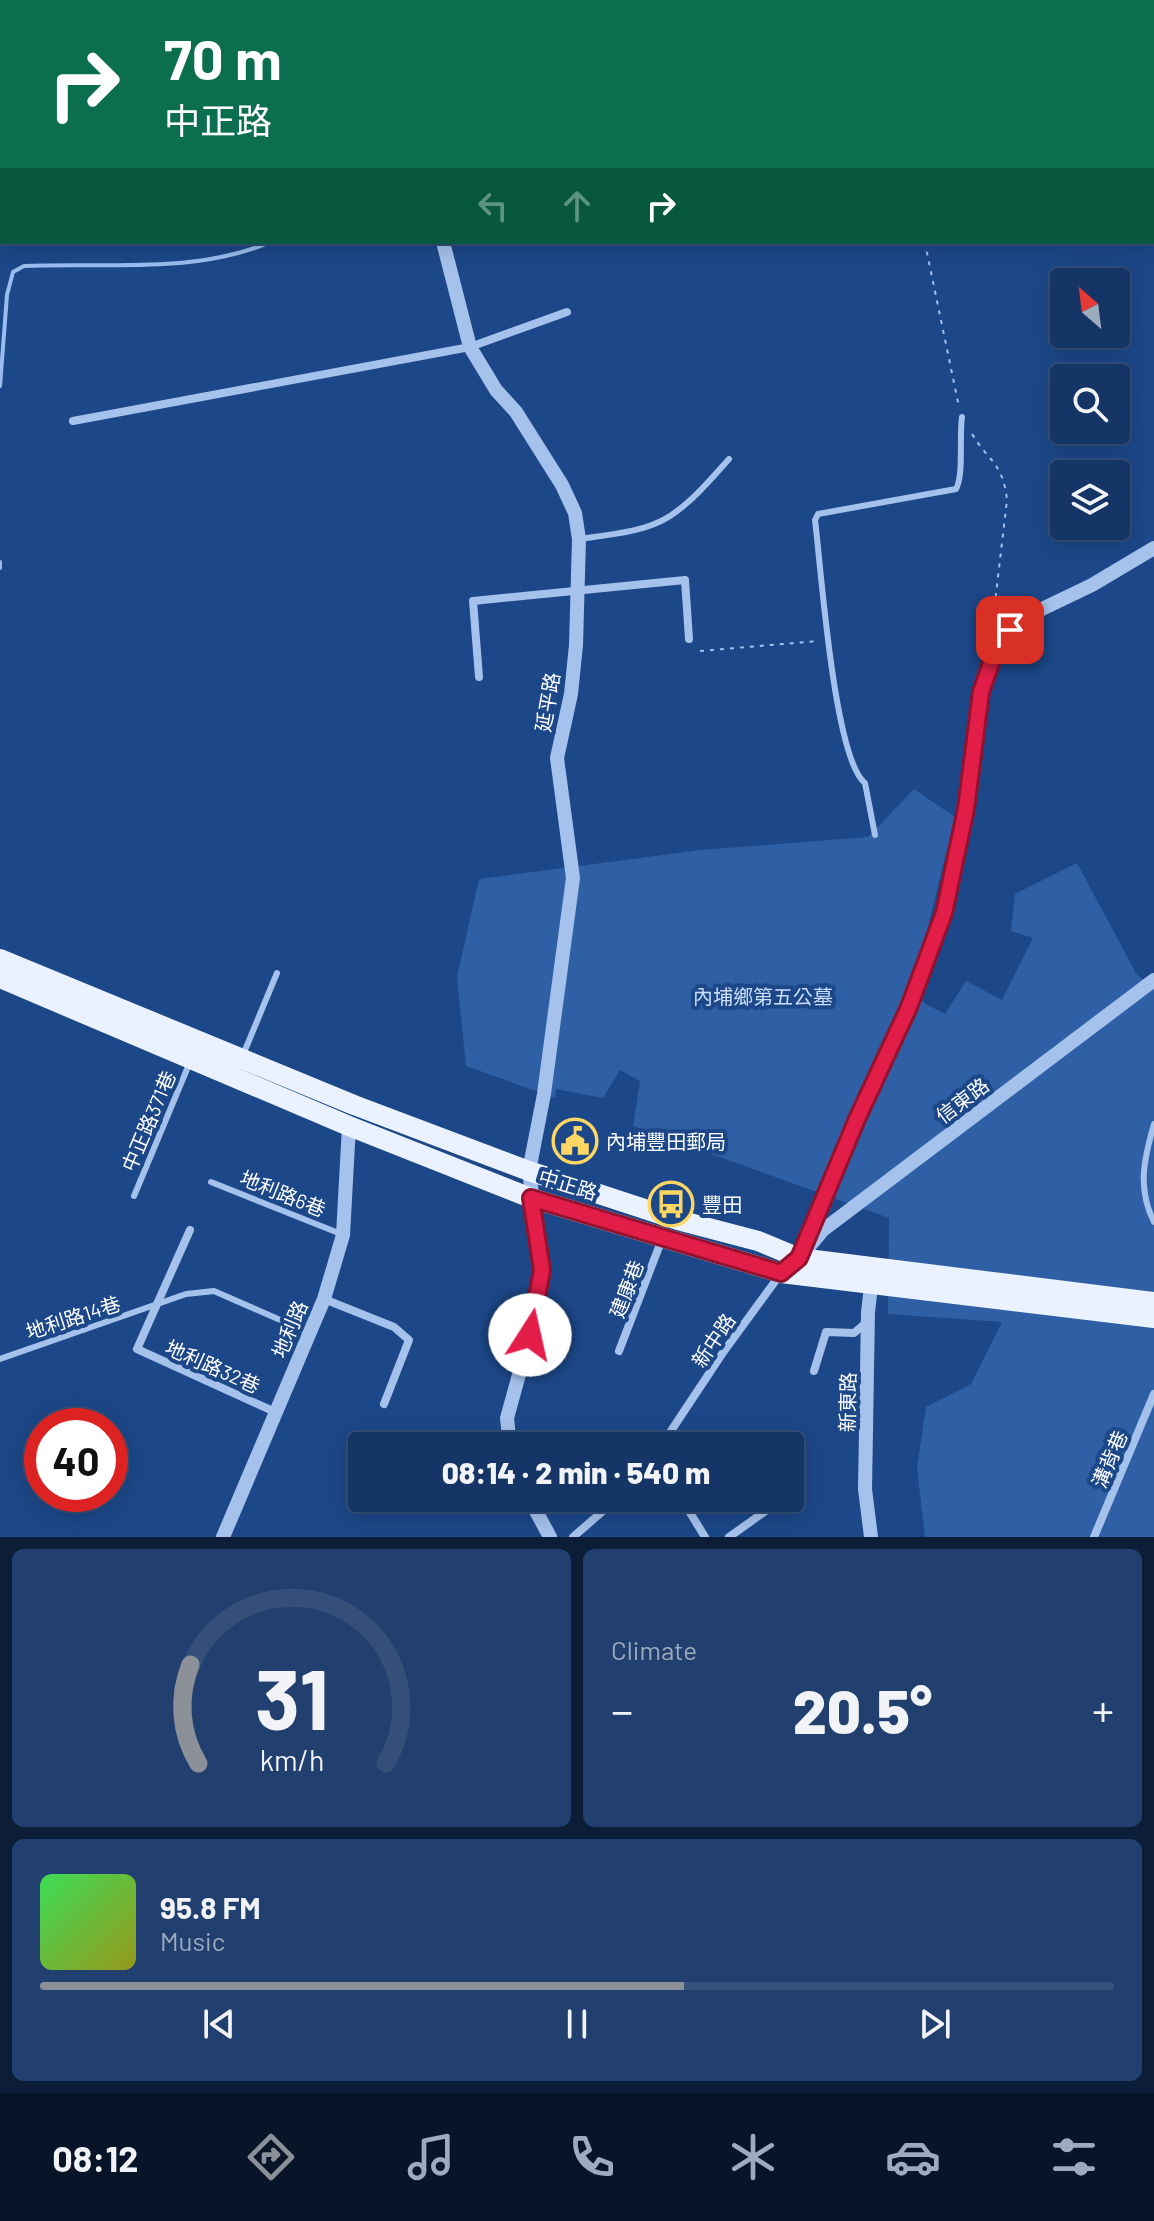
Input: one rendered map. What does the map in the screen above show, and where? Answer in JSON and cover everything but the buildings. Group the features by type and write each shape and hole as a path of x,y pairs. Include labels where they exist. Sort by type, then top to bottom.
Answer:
{"main road":[{"name":"中正路","path":"0,959 242,1059 529,1171 678,1220 758,1241 799,1258 872,1276 1154,1318"},
{"name":"中正路","path":"0,978 349,1126 531,1198 781,1273 872,1276 1154,1302"}],"street":[{"name":"延平路","path":"444,244 470,347 562,485 575,513 579,539 576,645 571,694 557,758 573,878 544,1094 529,1171 542,1270 530,1335 507,1418 508,1432"},
{"path":"73,421 470,347 567,312"},
{"path":"799,1258 857,1119 909,1007 944,913 966,809 981,692 998,643 1010,630 1042,609 1092,585 1154,548"},
{"path":"479,677 473,601 685,580 689,639"},
{"name":"信東路","path":"799,1258 823,1230 1154,980"},
{"name":"地利路","path":"223,1537 324,1299 343,1235 349,1126"},
{"name":"地利路14巷","path":"137,1349 190,1230"},
{"name":"建康巷","path":"619,1351 662,1238"},
{"name":"新中路","path":"670,1432 781,1273 799,1258"},
{"name":"新東路","path":"871,1537 865,1489 868,1322 872,1276"},
{"path":"324,1299 394,1327 409,1340 384,1404"},
{"path":"814,1371 826,1332 854,1333 868,1322"},
{"name":"地利路32巷","path":"137,1349 275,1412"},
{"name":"溝背巷","path":"1094,1537 1154,1394"},
{"path":"537,1512 550,1537"},
{"path":"573,1537 602,1512"},
{"path":"690,1512 705,1537"},
{"path":"729,1537 764,1512"}],"lane":[{"path":"875,835 865,783 856,776 839,715 815,520 818,514 956,489 960,482 962,417"},
{"path":"579,539 615,534 667,518 689,501 729,459"},
{"path":"242,1059 277,973"},
{"name":"中正路371巷","path":"134,1196 191,1059"},
{"path":"1154,1124 1142,1166 1146,1205 1154,1222"},
{"name":"地利路6巷","path":"211,1182 343,1235"},
{"name":"地利路14巷","path":"0,1359 186,1294 214,1291 310,1333"}],"path":[{"path":"700,651 829,640"}],"green space":[{"name":"內埔鄉第五公墓","path":"914,789 955,817 912,992 926,1004 945,1014 966,981 1002,1000 1033,938 1011,931 1015,894 1077,863 1137,975 1154,986 1154,1537 925,1537 917,1468 926,1407 971,1384 1002,1322 888,1314 889,1218 633,1126 640,1081 620,1070 603,1098 556,1089 555,1098 466,1066 457,977 479,879 701,850 868,837"}],"waterway":[{"path":"0,386 7,295 13,272 24,266 180,263 210,259 265,244"},
{"path":"0,562 0,568"}],"place":[{"name":"內埔豐田郵局","path":"575,1141"},
{"name":"豐田","path":"671,1204"}],"route":[{"path":"530,1335 542,1270 531,1198 781,1273 799,1258 823,1195 909,1007 944,913 966,809 981,692 998,643 1010,630"}]}
